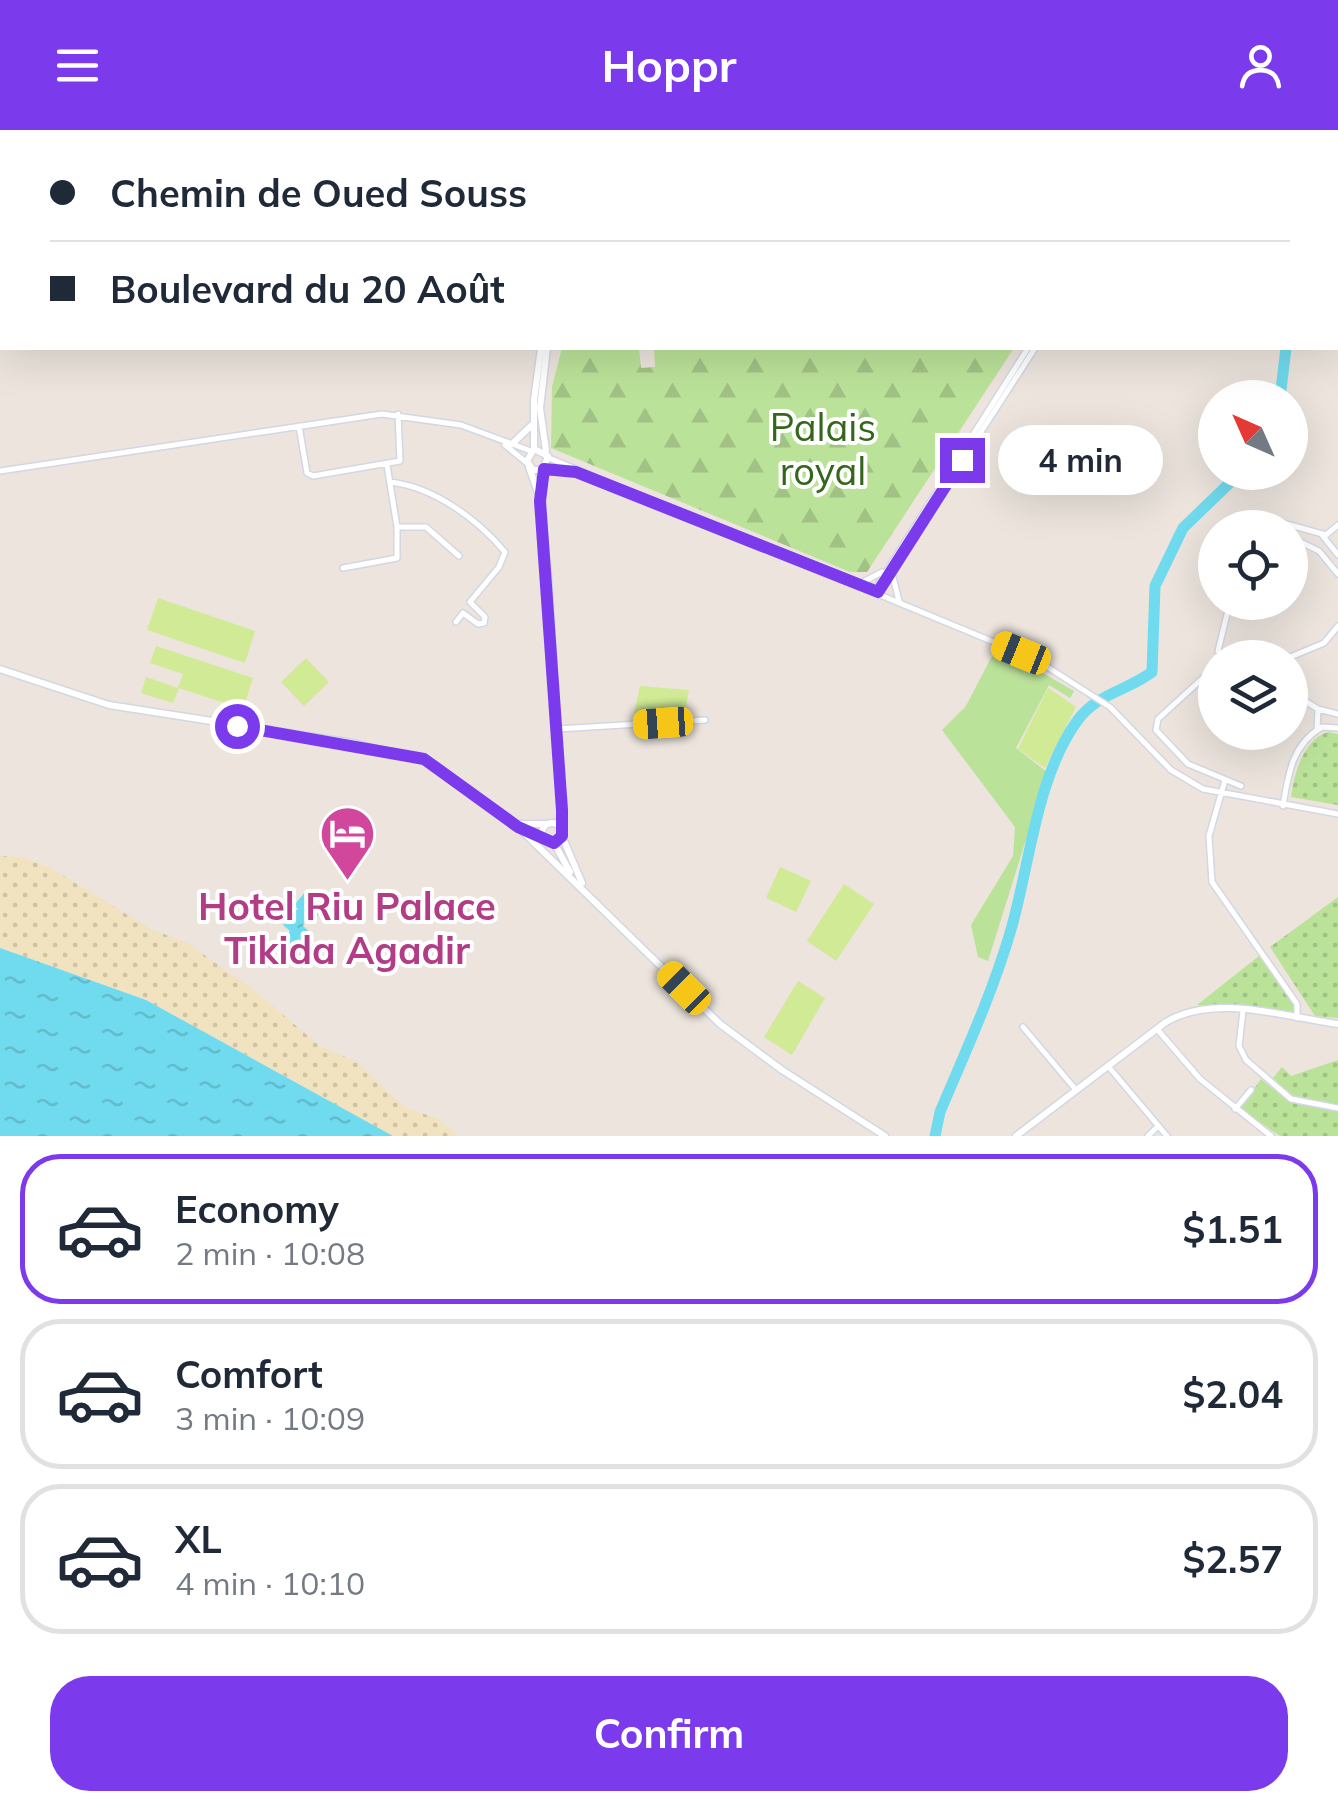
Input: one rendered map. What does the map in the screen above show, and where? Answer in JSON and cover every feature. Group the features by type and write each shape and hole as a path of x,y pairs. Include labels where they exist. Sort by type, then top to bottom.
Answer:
{"street":[{"path":"540,498 528,465 544,350"},
{"path":"544,350 540,408 547,455 540,498 560,796 544,838"},
{"path":"876,591 1031,350"},
{"path":"300,426 309,474 387,466 402,458 398,414"},
{"path":"0,471 398,414 461,425 547,455 576,472 1035,659 1110,706 1171,770 1220,795 1338,814"},
{"path":"512,444 534,423"},
{"path":"498,440 528,465 576,472"},
{"path":"342,568 397,558 397,528 387,466"},
{"path":"390,482 416,486 438,496 504,548 504,560 470,602 484,616 484,622 478,624 463,613 456,622"},
{"path":"1308,530 1333,534 1338,526"},
{"path":"397,528 426,527 459,556"},
{"path":"1322,534 1338,555"},
{"path":"1308,546 1319,551 1338,574"},
{"path":"858,584 890,568"},
{"path":"890,568 901,603"},
{"path":"1308,650 1324,643 1338,626"},
{"path":"0,669 109,705 414,756 436,766 516,826 720,1024 782,1070 885,1136"},
{"path":"1198,683 1158,719 1156,728 1188,764 1241,786"},
{"path":"1308,703 1338,714"},
{"path":"1283,806 1290,767 1317,730 1318,709"},
{"path":"558,729 705,720"},
{"path":"1317,730 1338,728"},
{"path":"1225,780 1208,857 1212,882 1298,1004 1297,1018"},
{"path":"516,826 552,824"},
{"path":"552,824 562,836 585,889"},
{"path":"516,826 554,843 574,880"},
{"path":"554,843 562,836"},
{"path":"1016,1136 1176,1016 1202,1009 1243,1010 1338,1024"},
{"path":"1243,1010 1240,1046 1246,1060 1291,1099 1338,1108"},
{"path":"1023,1027 1076,1090"},
{"path":"1157,1028 1188,1068 1271,1136"},
{"path":"1108,1066 1167,1136"},
{"path":"1235,1109 1251,1090"},
{"path":"1148,1136 1158,1126"}],"green space":[{"name":"Palais royal","path":"561,350 639,350 641,368 655,367 654,350 1013,350 867,572 850,572 551,448 552,387"},
{"path":"158,598 255,631 245,663 147,630"},
{"path":"156,646 253,678 243,709 179,688 173,703 141,693 146,677 178,688 183,674 150,663"},
{"path":"1004,651 1074,691 1070,698 1049,685 1016,748 1047,772 988,961 978,957 971,925 1013,856 1015,827 942,730 966,706 992,656 999,659"},
{"path":"306,658 329,682 304,706 281,682"},
{"path":"640,686 689,690 685,713 671,707 669,715 634,713"},
{"path":"1048,688 1076,707 1045,768 1018,749"},
{"path":"1328,732 1338,734 1338,805 1291,797 1297,768 1319,736"},
{"path":"780,867 811,881 796,912 766,898"},
{"path":"844,884 874,904 836,961 807,941"},
{"path":"1338,897 1338,1018 1315,1016 1270,947"},
{"path":"1259,956 1295,1005 1294,1014 1197,1005"},
{"path":"798,981 825,998 792,1055 764,1037"},
{"path":"1338,1060 1338,1104 1296,1099 1273,1078 1282,1067 1291,1076"},
{"path":"1261,1079 1290,1102 1338,1110 1338,1136 1280,1136 1240,1109"}],"sand":[{"path":"0,856 22,857 49,867 151,929 187,943 250,987 320,1046 357,1062 404,1107 436,1118 459,1136 393,1136 146,1000 0,948"}],"water":[{"path":"307,890 314,904 325,904 315,920 306,917 303,926 313,935 305,944 298,939 295,943 302,948 296,954 281,942 290,931 283,925 295,915 294,909 299,910 294,905"},
{"path":"0,948 146,1000 393,1136 0,1136"}],"waterway":[{"path":"1282,380 1286,350"},
{"path":"935,1136 940,1112 1003,956 1035,824 1063,744 1077,721 1094,704 1152,672 1155,586 1183,528 1222,490"}],"place":[{"name":"Hotel Riu Palace Tikida Agadir","path":"347,883"}],"route":[{"path":"237,726 424,759 518,827 554,843 562,836 562,810 540,501 544,469 576,472 878,592 962,460"}]}
